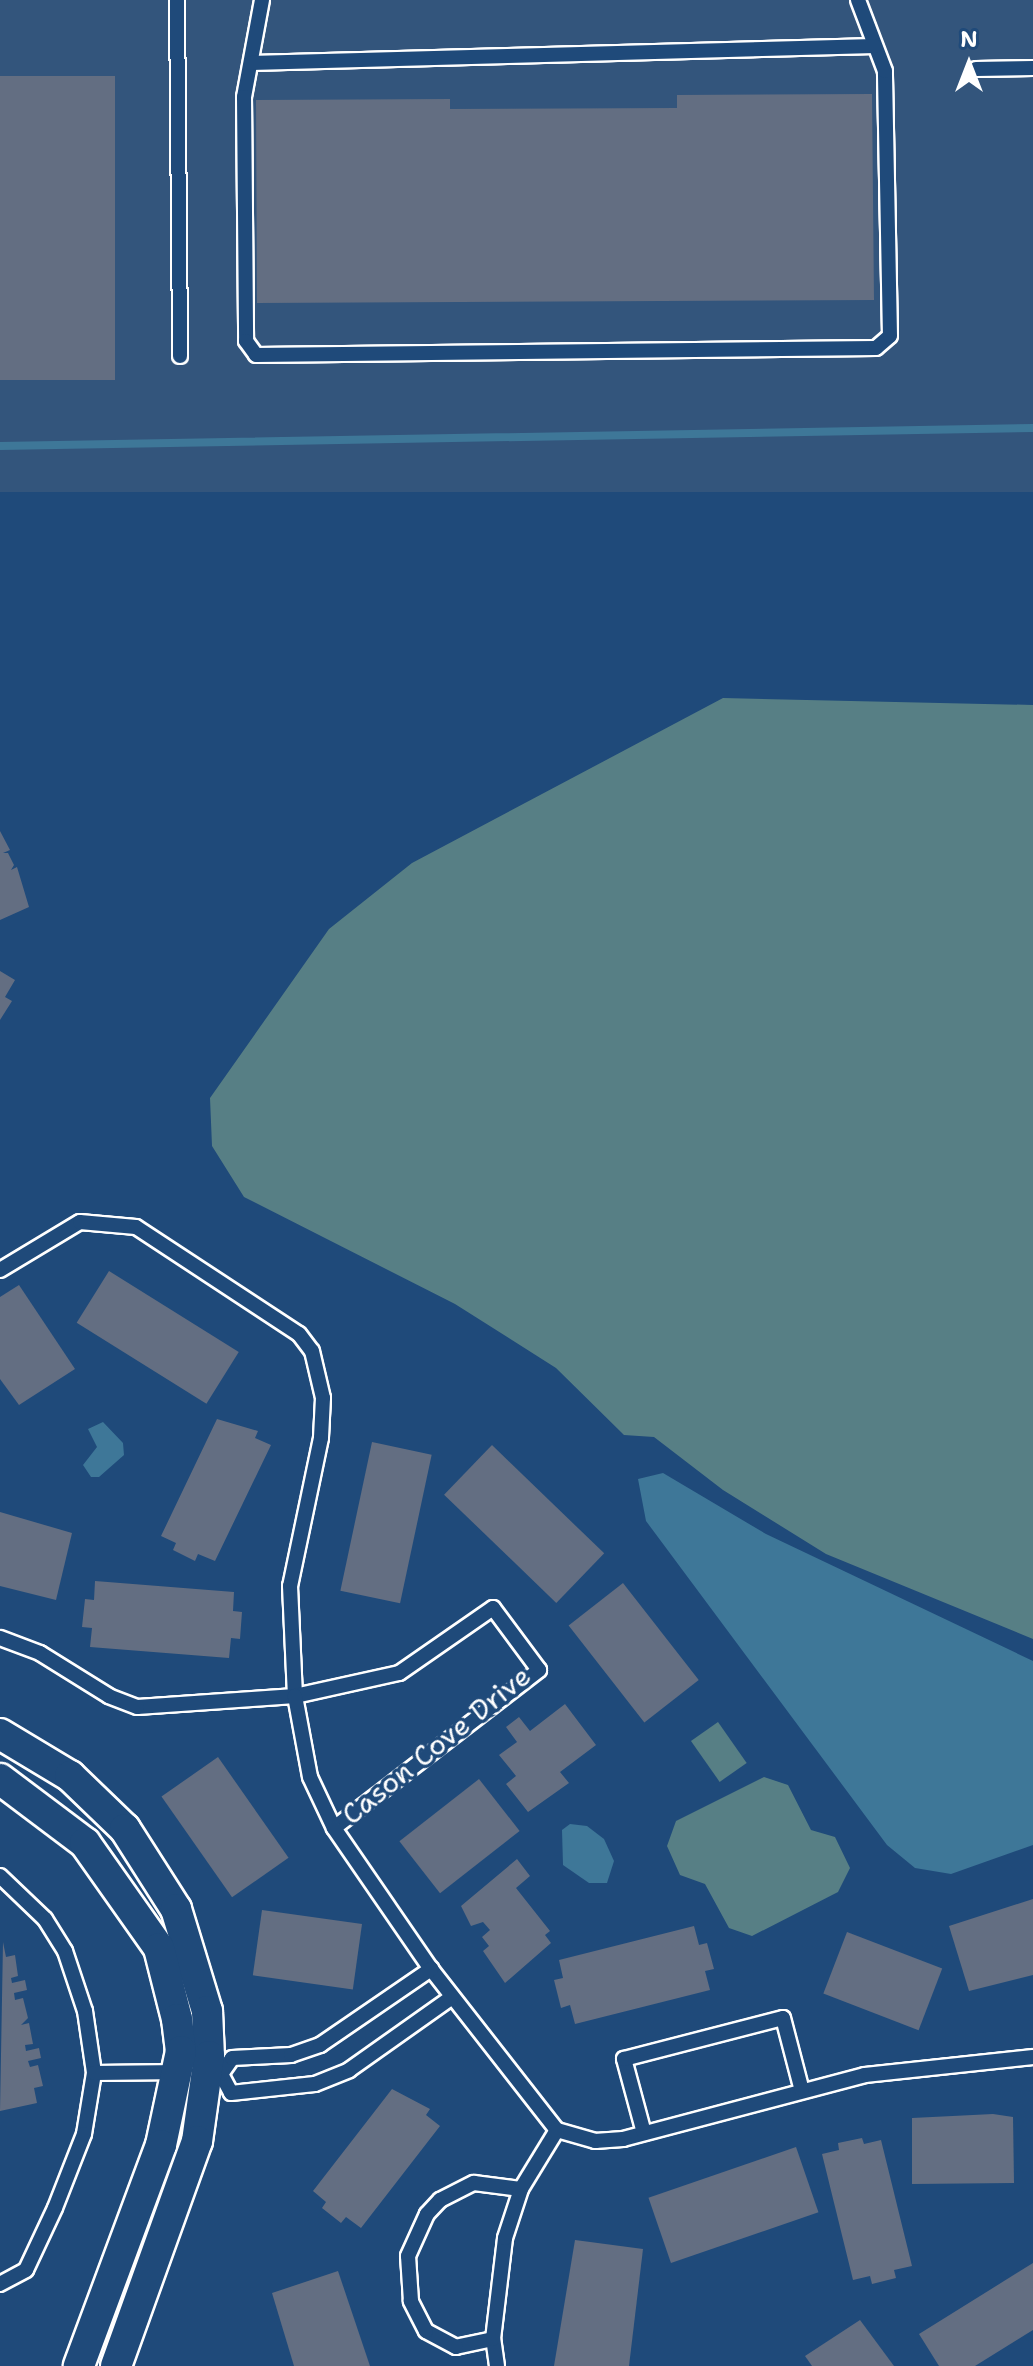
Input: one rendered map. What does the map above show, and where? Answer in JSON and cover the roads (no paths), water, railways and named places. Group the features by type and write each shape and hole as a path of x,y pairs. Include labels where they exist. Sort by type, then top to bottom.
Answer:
{"street":[{"path":"0,1734 70,1776 125,1829 153,1868 176,1909 200,1975 214,2074 187,2175 116,2366"},
{"path":"0,1779 85,1843 159,1948 177,2019 177,2072 161,2145 79,2366"}],"lane":[{"path":"177,0 180,356"},
{"path":"262,0 244,97 246,341 256,355 876,348 890,336 885,71 858,0"},
{"path":"251,63 875,46"},
{"path":"976,69 1033,68"},
{"name":"Cason Cove Drive","path":"0,1270 80,1222 136,1227 284,1320 312,1351 323,1419 290,1586 295,1696 310,1777 334,1828 431,1969 557,2130"},
{"name":"Cason Cove Drive","path":"0,1638 40,1653 137,1707 295,1696 399,1673 493,1608 539,1670 334,1828"},
{"path":"0,1876 45,1919 65,1951 85,2011 94,2073 84,2134 55,2208 26,2270 0,2284"},
{"path":"94,2073 214,2074 232,2058 283,2056 320,2045 431,1969"},
{"path":"214,2074 231,2093 315,2084 349,2070 452,1997"},
{"path":"644,2133 624,2059 783,2018 802,2091"},
{"path":"497,2366 493,2339 505,2238 521,2189 557,2130 595,2141 644,2133 865,2075 1033,2057"},
{"path":"493,2339 456,2347 426,2331 411,2301 408,2256 427,2214 440,2200 474,2183 521,2189"}],"waterway":[{"path":"0,446 1033,428"}]}
